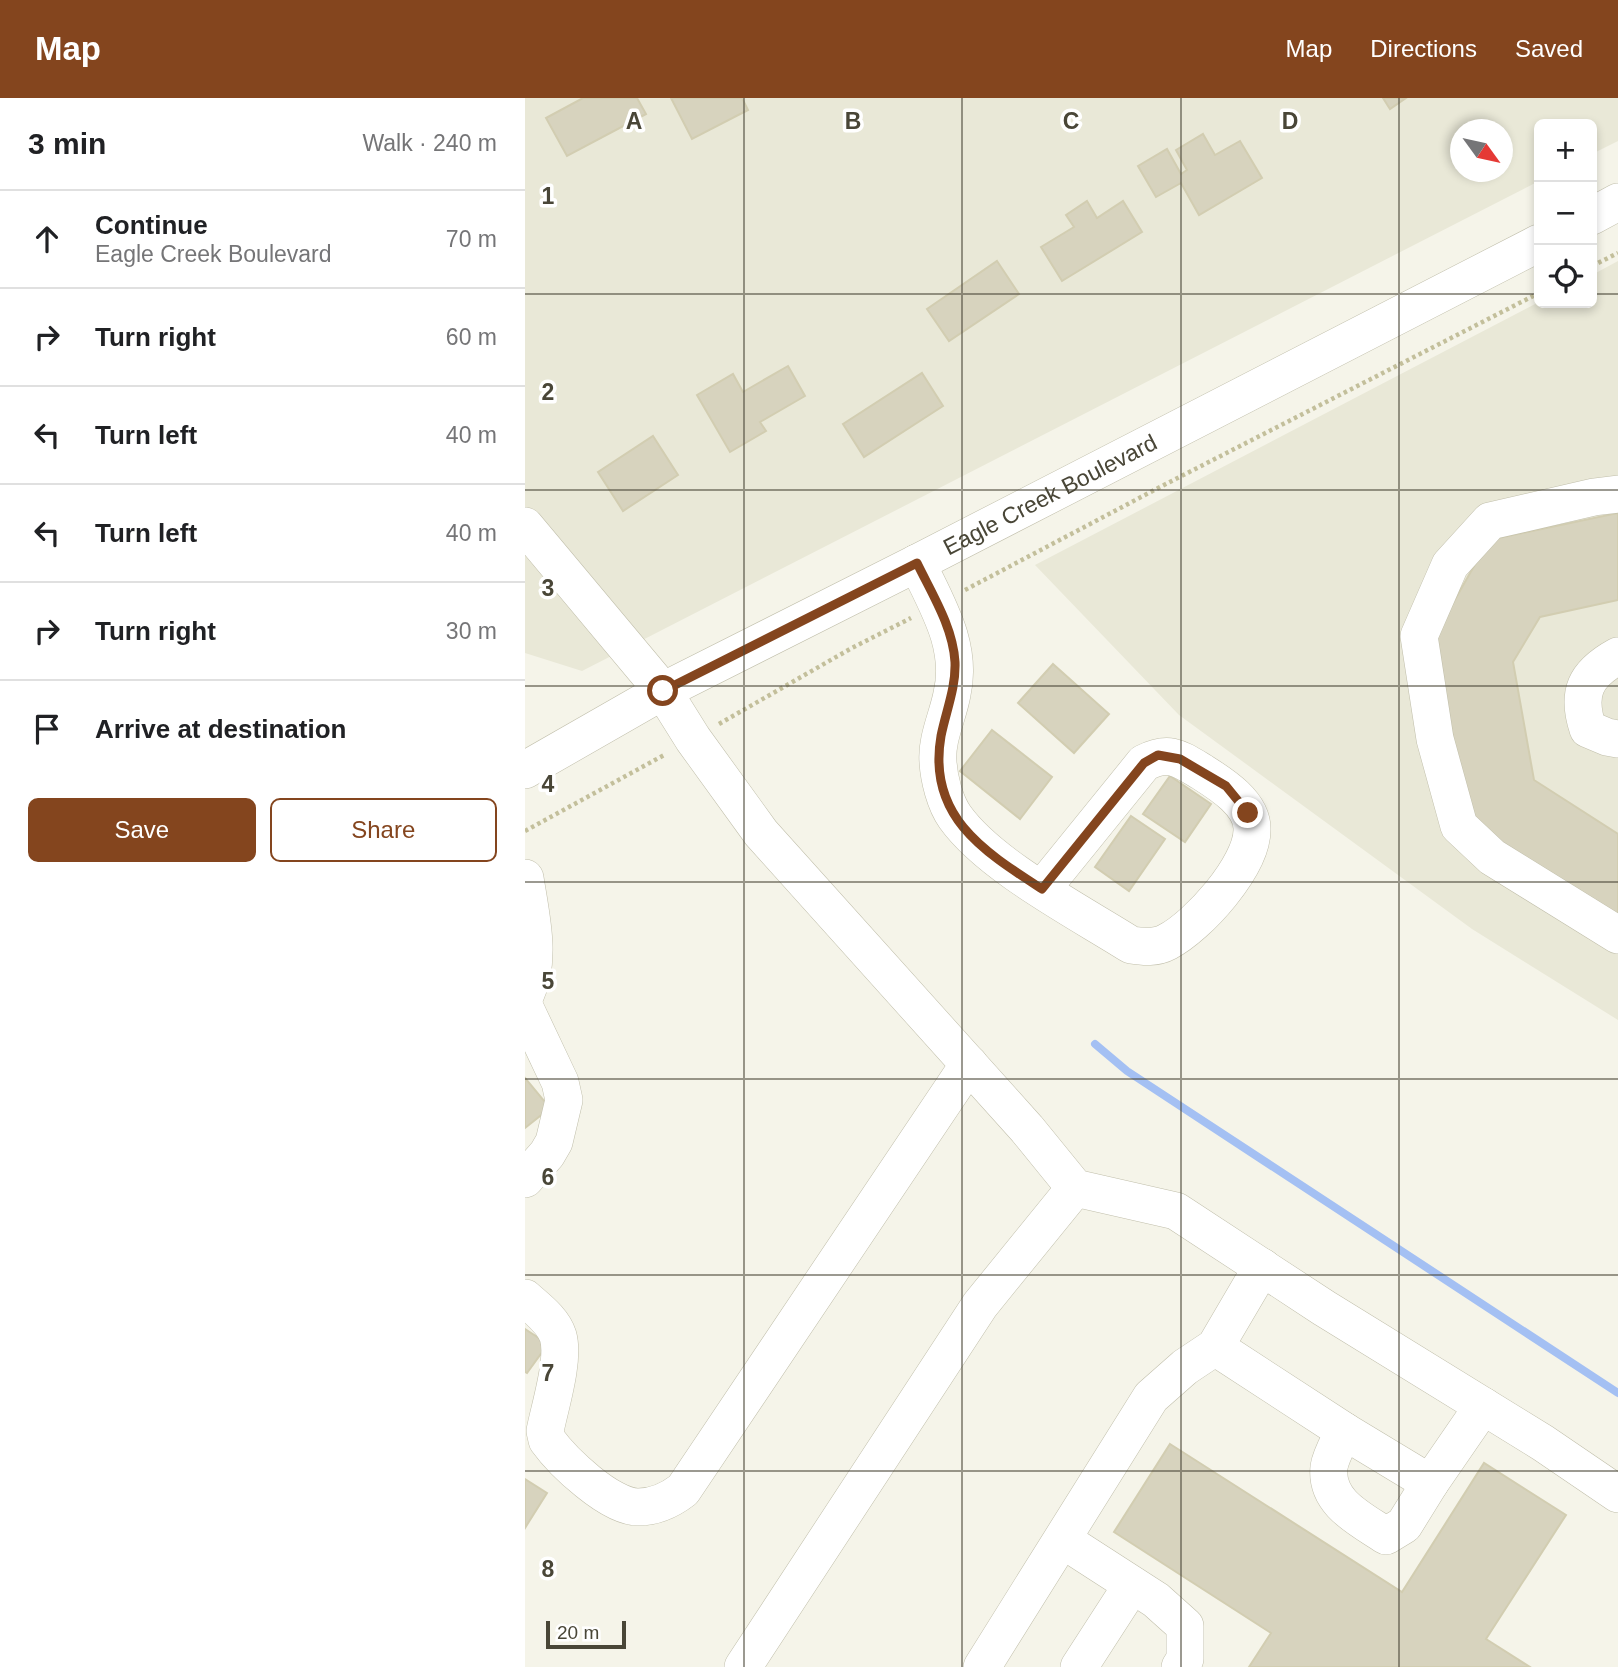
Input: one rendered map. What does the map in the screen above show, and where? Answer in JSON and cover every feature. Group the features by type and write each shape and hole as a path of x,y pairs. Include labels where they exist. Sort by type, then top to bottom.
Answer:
{"street":[{"path":"1597,213 1618,202"},
{"name":"Eagle Creek Boulevard","path":"525,770 663,691 1535,245"},
{"path":"1618,494 1594,497 1490,522 1450,565 1419,636 1435,739 1459,825 1492,857 1618,935"},
{"path":"525,526 663,691 693,739 761,834 969,1064 1075,1188 1176,1211 1618,1494"},
{"path":"917,563 951,635 955,663 953,692 942,732 938,760 942,784 953,815 972,839 1042,889 1131,945 1146,948 1167,942 1198,920 1225,892 1248,849 1252,830 1248,813 1226,786 1180,759 1158,755 1144,763 1042,889"},
{"path":"1618,656 1602,665 1583,689 1581,709 1588,729 1618,739"},
{"path":"525,878 534,954 532,980 525,996"},
{"path":"525,1008 560,1082 564,1100 554,1142 525,1179"},
{"path":"525,1298 549,1321 558,1336 559,1360 545,1431 547,1440 593,1485 616,1501 637,1507 667,1502 683,1490 969,1064"},
{"path":"743,1667 980,1305 1075,1188"},
{"path":"982,1667 1151,1397 1185,1367 1215,1347 1262,1266"},
{"path":"1215,1347 1430,1483"},
{"path":"1344,1431 1329,1465 1330,1487 1347,1511 1386,1536 1404,1525 1483,1406"},
{"path":"1063,1540 1156,1600 1185,1626 1185,1659 1180,1667"},
{"path":"1079,1667 1132,1585"}],"path":[{"path":"1597,264 1618,253"},
{"path":"525,831 850,649 1534,296"}],"shaded area":[{"path":"525,98 1618,98 1618,141 1597,152 1597,119 1534,119 1534,184 582,671 525,653"},
{"path":"1618,261 1618,1020 1472,929 1179,715 1035,565 1534,305 1534,308 1597,308 1597,272"}],"building":[{"path":"583,98 637,98 646,114 567,156 546,118"},
{"path":"671,98 742,98 748,110 692,139"},
{"path":"1383,98 1406,98 1390,109"},
{"path":"1203,134 1215,155 1240,141 1262,178 1199,215 1181,183 1156,197 1138,166 1167,149 1181,174 1187,170 1176,150"},
{"path":"1087,201 1097,218 1123,201 1142,232 1062,281 1041,247 1074,227 1066,215"},
{"path":"997,261 1019,294 949,341 927,309"},
{"path":"788,366 805,396 760,422 766,431 730,452 697,395 733,374 743,392"},
{"path":"922,373 943,406 864,457 843,424"},
{"path":"653,436 678,475 623,511 598,472"},
{"path":"1618,513 1618,600 1540,617 1513,662 1534,780 1618,834 1618,927 1465,825 1429,645 1489,540"},
{"path":"1053,664 1109,714 1074,753 1018,703"},
{"path":"992,730 1052,777 1020,819 960,771"},
{"path":"1170,776 1211,804 1185,842 1143,814"},
{"path":"1131,816 1165,839 1129,891 1095,867"},
{"path":"525,1078 550,1108 525,1128"},
{"path":"525,1329 548,1344 527,1373 525,1372"},
{"path":"1170,1444 1402,1592 1484,1463 1566,1515 1486,1639 1530,1667 1249,1667 1271,1633 1114,1532"},
{"path":"525,1479 547,1493 525,1528"}],"waterway":[{"path":"1095,1044 1127,1071 1618,1393"}],"route":[{"path":"663,691 917,563 951,635 955,663 953,692 942,732 938,760 942,784 953,815 972,839 1012,870 1042,889 1144,763 1158,755 1180,759 1226,786 1248,813"}]}
